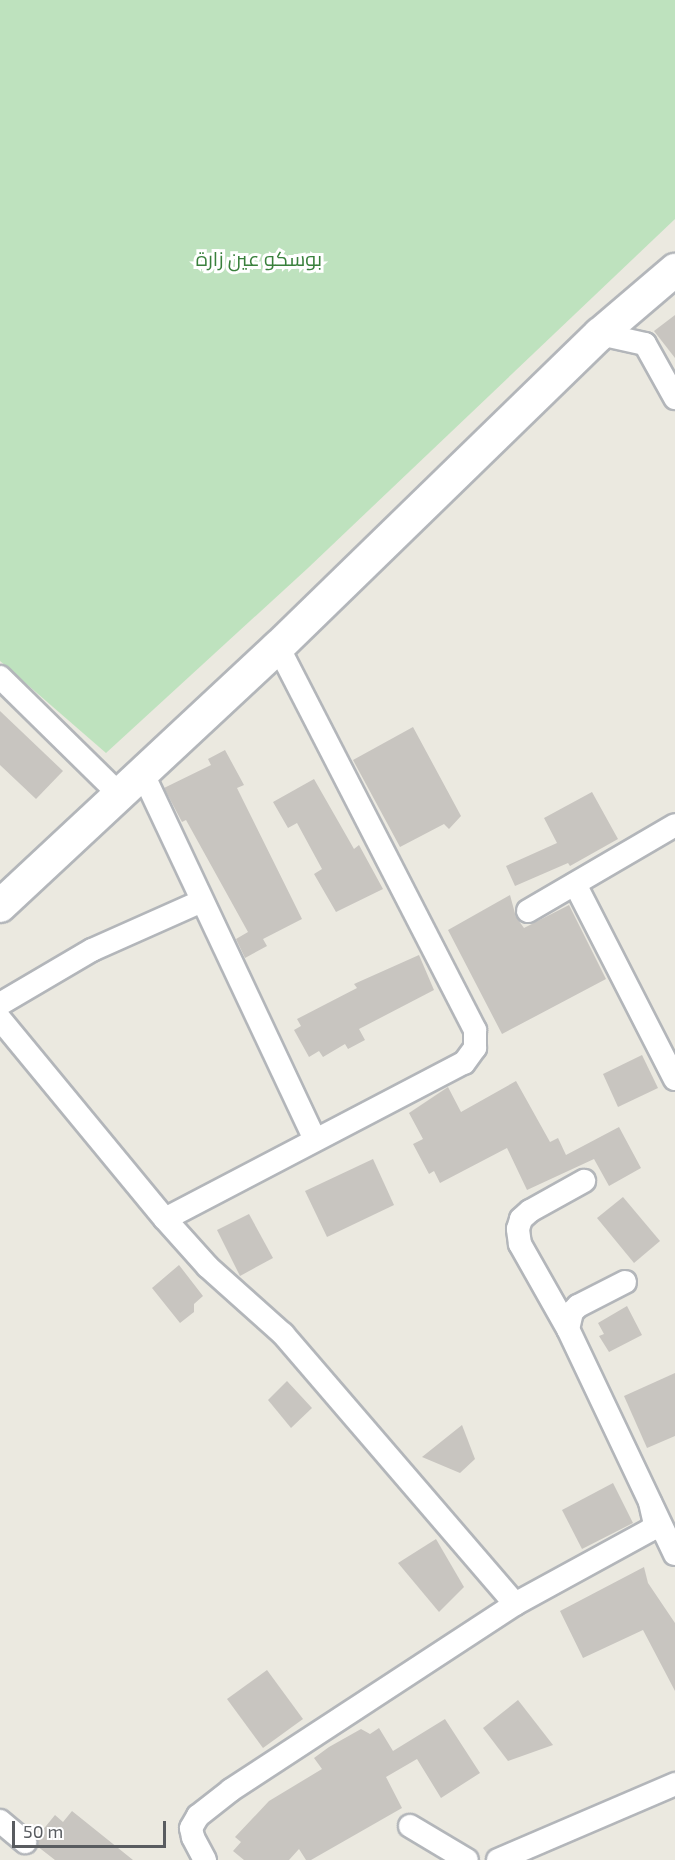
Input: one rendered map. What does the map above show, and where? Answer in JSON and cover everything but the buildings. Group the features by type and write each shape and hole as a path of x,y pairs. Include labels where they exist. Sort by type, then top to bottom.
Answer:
{"main road":[{"path":"0,906 118,793 278,647 600,334 675,270"}],"street":[{"path":"600,334 645,344 675,398"},
{"path":"165,1219 464,1063 475,1048 475,1030 278,647"},
{"path":"0,677 118,793"},
{"path":"142,772 200,902 315,1139"},
{"path":"528,911 674,828"},
{"path":"575,884 675,1079"},
{"path":"0,1004 92,950 200,902"},
{"path":"0,1019 165,1219 208,1267 283,1334 515,1604"},
{"path":"584,1181 530,1211 521,1219 518,1230 520,1244 568,1329 675,1554"},
{"path":"568,1329 572,1312 578,1306 625,1281"},
{"path":"205,1860 191,1828 198,1816 231,1790 515,1604 650,1530 655,1524 650,1503"},
{"path":"498,1860 675,1784"},
{"path":"0,1821 25,1842"},
{"path":"410,1826 466,1860"}],"green space":[{"name":"بوسكو عين زارة","path":"0,0 675,0 675,219 308,568 106,753 0,661"}]}
